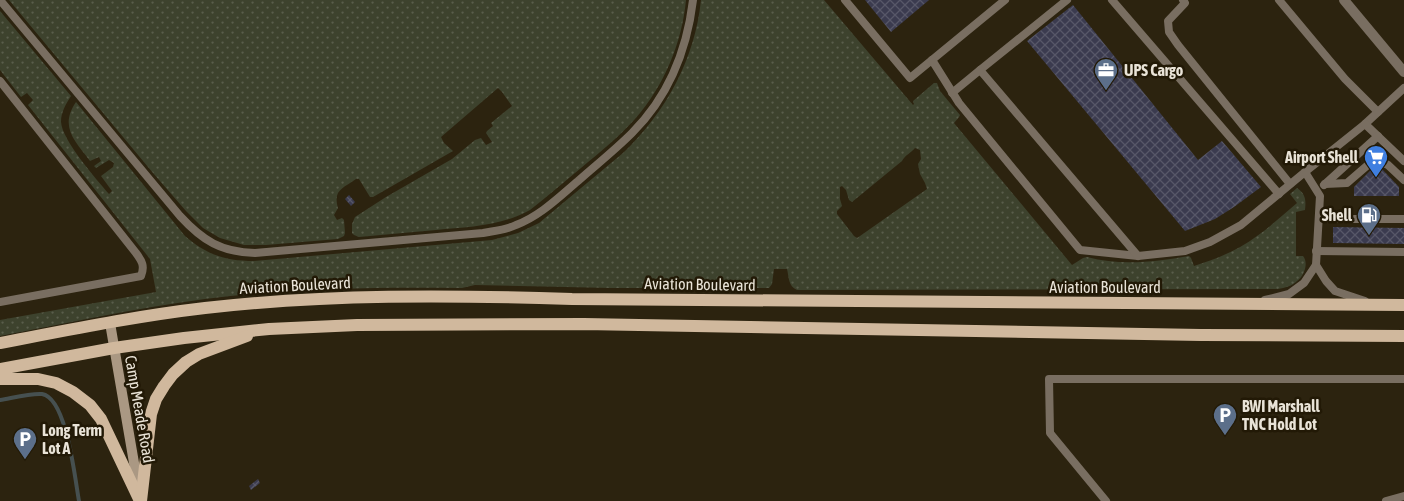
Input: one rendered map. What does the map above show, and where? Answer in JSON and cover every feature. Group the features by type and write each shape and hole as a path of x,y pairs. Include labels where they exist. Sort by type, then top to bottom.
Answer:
{"main road":[{"name":"Aviation Boulevard","path":"0,343 205,308 318,299 480,296 572,299 1404,305"},
{"name":"Camp Meade Road","path":"110,323 140,501"},
{"path":"0,369 114,348 184,338 269,329 357,325 584,324 1201,335 1404,336"},
{"path":"140,501 152,414 156,399 173,374 186,362 199,354 269,329"},
{"path":"0,379 38,379 56,383 73,392 90,405 101,419 140,501"}],"street":[{"path":"1344,0 1404,72"}],"lane":[{"path":"0,0 194,232 222,248 255,253 483,233 505,229 526,221 544,209 632,134 646,117 665,89 680,57 688,30 693,0"},
{"path":"845,0 910,78 1004,0"},
{"path":"952,92 1067,0"},
{"path":"1112,0 1279,194"},
{"path":"1183,0 1185,3 1168,21 1169,32 1290,184"},
{"path":"1278,0 1345,79 1378,112"},
{"path":"932,60 959,104 1080,250 1138,256 1185,251 1210,242 1241,225 1365,124 1404,88"},
{"path":"980,70 1138,256"},
{"path":"0,82 136,253 144,270 142,276 0,302"},
{"path":"1365,124 1404,160"},
{"path":"1317,191 1378,136"},
{"path":"1394,151 1404,153"},
{"path":"1325,184 1347,183 1369,164 1379,161 1388,165 1404,180"},
{"path":"1304,172 1320,196 1316,265 1335,291 1376,305"},
{"path":"1319,218 1404,219 1403,228"},
{"path":"1352,218 1352,228"},
{"path":"1384,218 1384,228"},
{"path":"1368,219 1368,228"},
{"path":"1316,251 1385,248 1404,252 1404,244"},
{"path":"1248,305 1289,294 1304,283 1316,265"},
{"path":"1106,501 1050,433 1049,379 1404,379"},
{"path":"1386,501 1404,496"}],"green space":[{"path":"9,0 686,0 676,48 655,93 635,119 616,138 530,210 496,223 472,227 359,237 352,233 352,224 355,217 452,159 475,140 481,138 486,145 492,142 486,133 493,126 491,123 512,106 498,88 441,137 444,143 453,151 373,197 370,197 359,179 356,179 340,190 337,197 338,208 334,215 337,220 342,218 344,220 344,236 338,239 244,245 220,238 203,228 186,211"},
{"path":"701,0 824,0 913,105 913,101 934,83 937,83 940,91 960,115 954,123 1072,265 1087,257 1100,260 1138,262 1189,256 1194,266 1235,250 1250,241 1297,203 1290,194 1297,188 1304,195 1305,201 1305,210 1296,212 1296,256 1303,256 1305,259 1304,273 1293,284 1278,289 797,290 790,284 787,269 774,269 772,284 769,288 611,288 475,285 462,288 301,290 237,295 179,303 0,336 0,320 156,292 150,259 28,105 33,100 27,93 21,97 0,70 0,11 71,96 62,115 63,130 80,159 109,194 112,191 101,176 113,167 114,163 109,160 96,168 94,166 101,161 99,157 90,161 71,133 69,119 76,102 185,236 201,248 217,256 234,260 254,261 492,240 518,233 539,223 623,153 652,120 665,102 685,64 698,22","holes":["915,148 920,150 921,159 918,164 920,174 927,189 857,238 854,236 837,214 837,211 842,206 840,187 842,186 846,190 849,200 852,202"]}],"building":[{"path":"865,0 929,0 891,32"},
{"name":"UPS Cargo","path":"1073,5 1198,160 1222,141 1261,187 1215,219 1185,231 1027,41"},
{"name":"Airport Shell","path":"1372,169 1382,169 1399,187 1399,196 1354,196 1354,187"},
{"path":"349,195 355,202 351,206 345,199"},
{"name":"Shell","path":"1333,227 1404,228 1404,244 1333,243"},
{"path":"258,479 260,483 251,490 249,486"}],"waterway":[{"path":"0,400 38,394 51,399 58,409 64,424 79,501"}],"place":[{"name":"UPS Cargo","path":"1106,91"},
{"name":"Airport Shell","path":"1376,178"},
{"name":"Shell","path":"1369,236"},
{"name":"BWI Marshall TNC Hold Lot","path":"1225,436"},
{"name":"Long Term Lot A","path":"25,460"}]}
